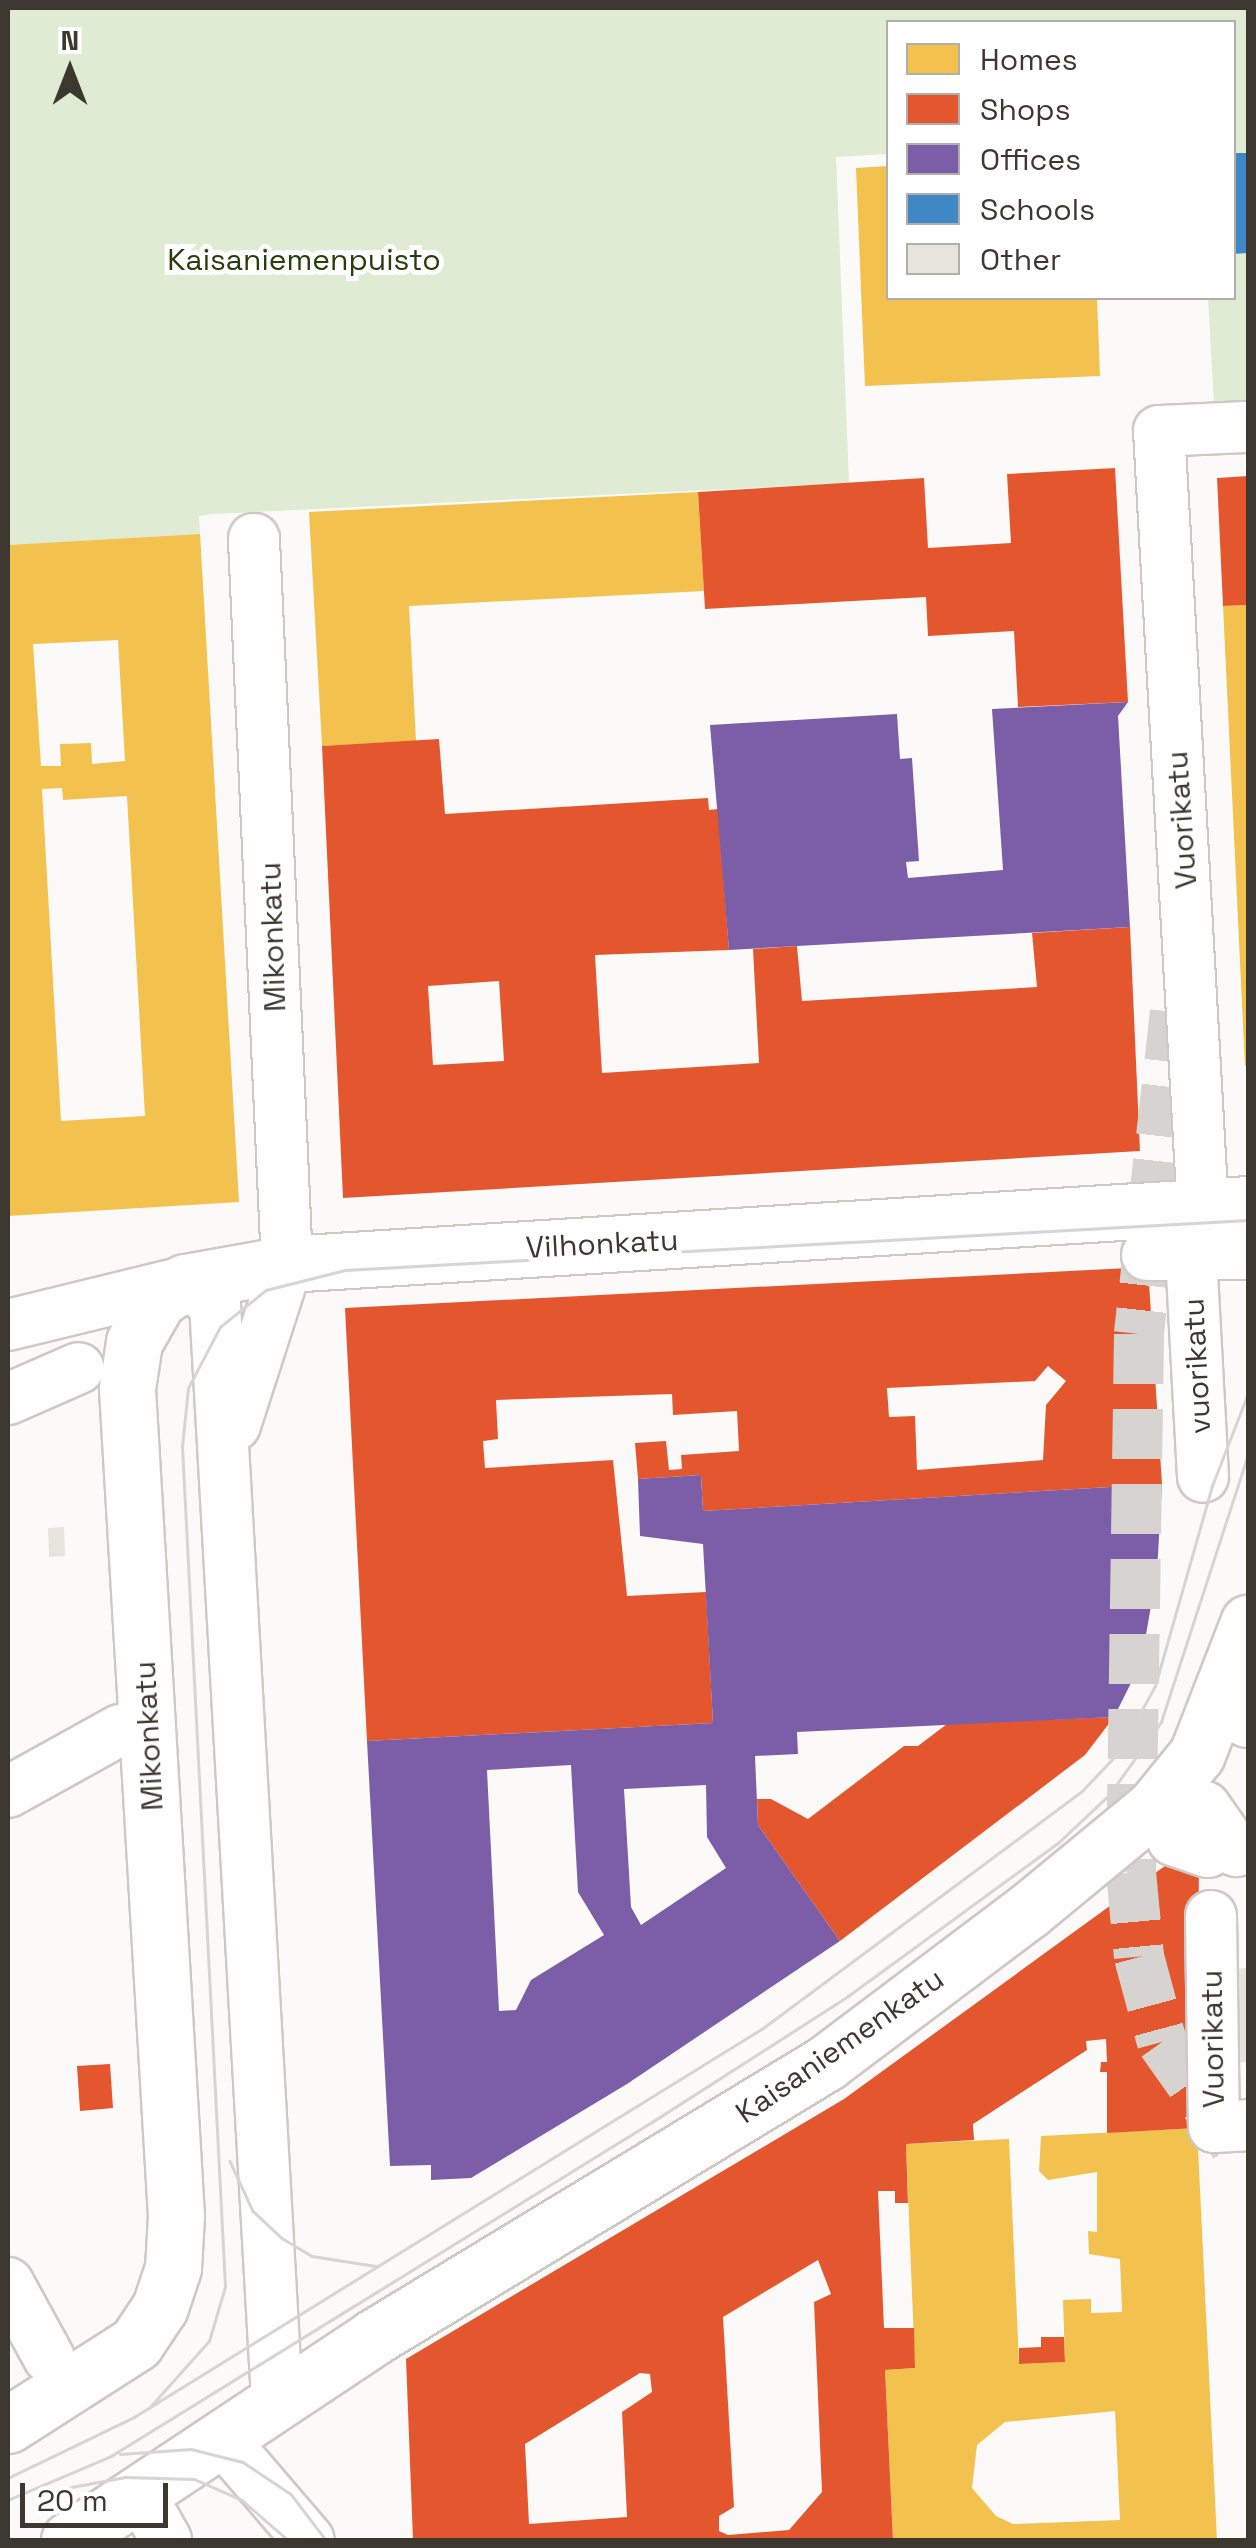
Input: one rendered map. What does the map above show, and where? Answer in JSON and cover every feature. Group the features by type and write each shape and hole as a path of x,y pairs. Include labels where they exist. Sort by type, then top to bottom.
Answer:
{"main road":[{"name":"Vilhonkatu","path":"185,1282 287,1264 1197,1231"},
{"name":"Mikonkatu","path":"8,2424 103,2367 150,2324 174,2268 176,2216 128,1388 143,1321 185,1282"},
{"name":"Kaisaniemenkatu","path":"69,2540 224,2441 277,2400 826,2062 1082,1868 1154,1806 1197,1754 1248,1623"}],"street":[{"name":"Vuorikatu","path":"1197,1231 1159,431 1248,427"},
{"name":"Mikonkatu","path":"228,1446 287,1264 254,539"},
{"path":"1197,1231 1248,1254"},
{"name":"vuorikatu","path":"1197,1231 1177,1389 1204,1477"},
{"name":"Mikonkatu","path":"185,1282 215,1304 228,1446 277,2400"},
{"name":"Vilhonkatu","path":"8,1325 185,1282"},
{"path":"8,1399 78,1368"},
{"path":"8,1792 120,1730"},
{"name":"Vuorikatu","path":"1211,1916 1231,2079 1214,2127 1248,2125"},
{"path":"8,2283 49,2358"},
{"path":"224,2441 309,2540"}],"green space":[{"name":"Kaisaniemenpuisto","path":"8,8 1248,8 1248,153 1236,153 1236,20 886,20 886,154 836,157 849,483 213,514 199,516 200,534 8,545"},
{"path":"1248,253 1248,402 1214,404 1208,300 1236,300 1236,254"}],"building: Homes":[{"path":"886,166 886,300 1097,300 1100,376 865,386 856,168"},
{"path":"698,492 704,591 409,606 416,741 322,746 309,512"},
{"path":"200,534 239,1202 8,1216 8,545","holes":["118,640 125,761 92,764 91,743 60,744 61,766 41,766 33,644","62,788 63,800 127,796 145,1116 61,1121 42,789"]},
{"path":"1248,605 1248,1065 1245,1066 1223,606"},
{"path":"1197,2128 1217,2540 893,2540 885,2370 915,2368 906,2144 1009,2139 1019,2364 1065,2362 1063,2300 1091,2299 1091,2313 1122,2312 1120,2259 1089,2254 1088,2231 1097,2232 1097,2172 1048,2180 1039,2171 1041,2136","holes":["1115,2411 1120,2520 1013,2524 996,2516 972,2488 977,2445 1005,2422"]}],"building: Shops":[{"path":"1115,468 1128,702 1018,707 1014,631 928,636 926,597 705,609 698,492 924,478 928,548 1011,543 1007,474"},
{"path":"1248,476 1248,605 1223,606 1217,478"},
{"path":"439,739 445,814 708,798 709,810 718,809 729,950 595,955 602,1073 759,1063 753,949 797,946 802,1001 1037,987 1032,933 1130,927 1140,1151 343,1198 322,746","holes":["499,981 504,1061 433,1065 428,986"]},
{"path":"1148,1267 1162,1484 703,1511 701,1475 638,1479 635,1443 666,1441 669,1470 682,1469 681,1455 739,1451 737,1411 673,1415 672,1394 496,1400 498,1439 483,1441 485,1468 613,1460 627,1596 706,1592 713,1723 367,1741 345,1308","holes":["1048,1366 1066,1381 1046,1405 1043,1460 917,1470 915,1416 889,1417 887,1388 1035,1381"]},
{"path":"1114,1717 1085,1755 840,1941 758,1825 757,1799 771,1799 808,1819 904,1746 918,1746 947,1724"},
{"path":"1180,1855 1199,1855 1197,2128 1107,2133 1107,2072 1100,2072 1101,2062 1107,2062 1106,2039 1086,2041 1087,2050 973,2124 974,2140 906,2144 908,2203 895,2203 895,2191 878,2191 884,2328 914,2328 915,2368 885,2370 893,2540 413,2540 406,2359 844,2099","holes":["818,2260 831,2294 814,2302 822,2492 789,2530 728,2535 719,2531 719,2516 734,2507 723,2317","640,2373 650,2374 652,2392 622,2412 627,2517 529,2524 525,2444"]},
{"path":"110,2064 113,2108 80,2111 77,2066"},
{"path":"1041,2337 1064,2337 1065,2362 1019,2364 1019,2348 1041,2347"}],"building: Offices":[{"path":"1128,702 1118,716 1130,927 729,950 710,725 897,714 900,759 912,758 919,861 906,862 908,878 1003,870 992,709"},
{"path":"701,1475 703,1511 1162,1484 1157,1572 1141,1663 1114,1717 797,1732 798,1754 755,1756 758,1825 840,1941 627,2084 471,2178 431,2180 431,2165 390,2166 367,1741 713,1723 703,1544 640,1536 638,1479","holes":["571,1765 578,1892 604,1935 531,1980 516,2010 499,2011 487,1770","706,1785 707,1837 726,1868 641,1925 631,1907 624,1789"]}],"building: Schools":[{"path":"1236,153 1248,153 1248,253 1236,254"}],"building: Other":[{"path":"64,1527 65,1556 49,1557 48,1528"},
{"path":"1248,1968 1248,2062 1235,2063 1231,1969"}],"tunnel":[{"path":"1175,1012 1139,1334 1131,1872 1139,1957 1162,2042 1248,2164"}],"tram line":[{"path":"149,2408 209,2341 225,2287 182,1447 188,1388 220,1327 266,1290 345,1270 1248,1220"},
{"path":"8,2478 134,2417 763,2028 1082,1791 1119,1752 1155,1686 1212,1486 1248,1393"},
{"path":"8,2500 111,2456 652,2122 848,1996 1058,1843 1109,1795 1161,1722 1248,1454"},
{"path":"230,2161 253,2211 282,2238 312,2256 375,2266"},
{"path":"120,2454 191,2449 243,2462 291,2494 326,2540"},
{"path":"61,2489 125,2477 194,2479 242,2500 288,2540"}]}
